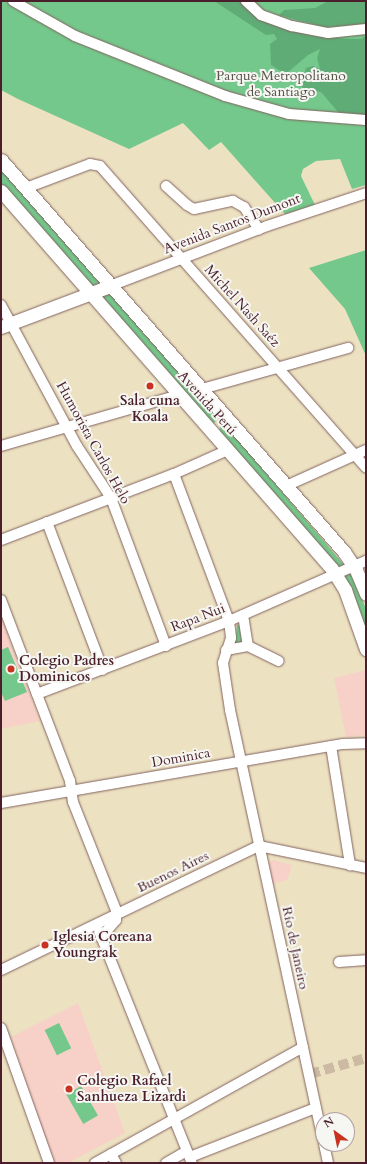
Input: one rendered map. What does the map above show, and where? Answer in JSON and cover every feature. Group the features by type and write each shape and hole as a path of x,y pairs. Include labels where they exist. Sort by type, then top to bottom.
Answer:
{"main road":[{"name":"Avenida Perú","path":"1,160 202,389 354,566 366,594"},
{"name":"Avenida Perú","path":"3,197 336,574 344,590 366,648"},
{"path":"6,325 110,286"},
{"path":"207,427 219,426 222,413"}],"street":[{"path":"13,1 75,36 225,96 289,114 366,120"},
{"path":"246,1 266,18 292,26 328,33 366,29"},
{"name":"Michel Nash Saéz","path":"26,188 96,164 366,468"},
{"path":"166,186 187,205 194,209 233,201 244,207 259,230"},
{"name":"Avenida Santos Dumont","path":"110,286 259,230 366,193"},
{"name":"Humorista Carlos Helo","path":"1,305 6,325 111,498 166,646"},
{"path":"202,389 348,348"},
{"path":"1,446 179,395"},
{"path":"1,540 174,474 228,450"},
{"path":"286,486 366,450"},
{"path":"174,474 229,621 231,638 226,650 224,667 242,762"},
{"path":"47,522 103,670"},
{"name":"Rapa Nui","path":"37,694 229,621 366,561"},
{"path":"1,600 70,781 72,802 117,915 101,937"},
{"path":"243,615 248,646"},
{"path":"226,650 248,646 280,661"},
{"name":"Dominica","path":"1,803 331,746 366,743"},
{"path":"331,746 350,865"},
{"name":"Río de Janeiro","path":"242,762 317,1112"},
{"path":"259,846 366,868"},
{"name":"Buenos Aires","path":"1,970 259,846"},
{"path":"96,924 176,1119 190,1157"},
{"path":"339,962 366,960"},
{"path":"1,1028 49,1163"},
{"path":"95,1163 114,1159 176,1119 303,1047"},
{"path":"166,1163 190,1157 316,1108"},
{"path":"326,1152 328,1163"}],"shaded area":[{"name":"Colegio Padres Dominicos","path":"1,617 40,721 1,729"},
{"path":"366,670 366,735 346,737 334,678"},
{"path":"273,860 292,865 287,880 273,884 269,863"},
{"name":"Colegio Rafael Sanhueza Lizardi","path":"78,1003 125,1133 68,1163 53,1163 11,1037"}],"green space":[{"name":"Parque Metropolitano de Santiago","path":"1,1 366,1 366,185 352,189 340,159 316,161 303,169 301,176 315,205 285,214 221,142 209,150 183,123 129,149 18,99 1,90"},
{"path":"214,1 241,1 261,20 312,36 361,39 366,36 366,115 338,112 322,93 318,91 314,96 308,95 301,86 306,68 313,66 320,69 317,58 320,49 308,55 287,73 279,70 271,65 270,44 277,39 274,34 266,35"},
{"path":"328,1 366,1 366,24 325,27 279,15 284,10 315,8"},
{"path":"1,167 104,285 90,297 1,194"},
{"path":"366,250 366,356 345,309 309,268"},
{"path":"110,293 216,414 217,420 213,424 98,297"},
{"path":"223,422 344,565 334,569 219,430"},
{"path":"351,571 366,609 366,643 339,575"},
{"path":"241,624 247,642 235,646 237,625"},
{"path":"8,647 27,692 5,701 1,692 1,650"},
{"path":"59,1023 71,1048 57,1055 45,1030"},
{"path":"81,1086 98,1115 83,1124 66,1094"}],"tunnel":[{"path":"310,1074 366,1058"}],"place":[{"name":"Sala cuna Koala","path":"150,386"},
{"name":"Colegio Padres Dominicos","path":"11,669"},
{"name":"Iglesia Coreana Youngrak","path":"45,945"},
{"name":"Colegio Rafael Sanhueza Lizardi","path":"69,1089"}]}
